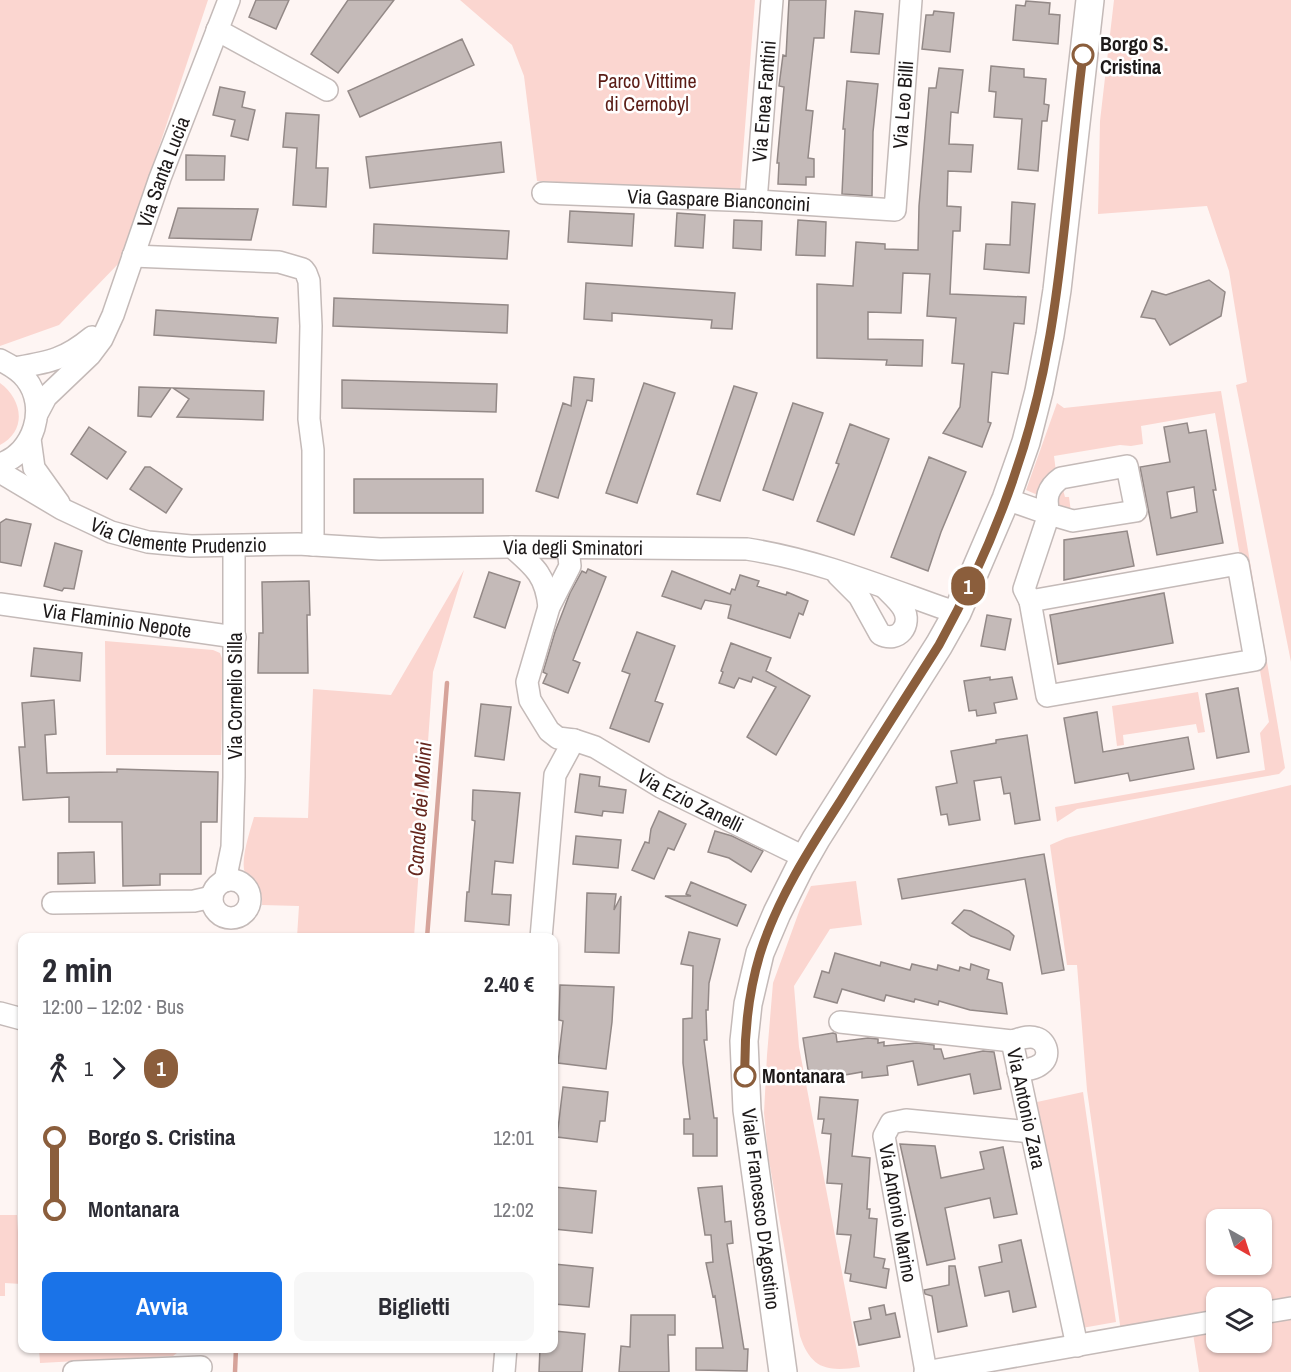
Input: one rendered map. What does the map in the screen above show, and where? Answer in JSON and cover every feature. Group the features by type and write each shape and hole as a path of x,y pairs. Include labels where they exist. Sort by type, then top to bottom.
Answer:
{"main road":[{"name":"Viale Francesco D'Agostino","path":"783,1372 747,1110 744,1041 748,1004 760,953 777,913 806,858 957,613 1006,499 1026,442 1039,391 1057,290 1090,0"}],"street":[{"name":"Via Santa Lucia","path":"37,414 46,397 90,355 102,339 113,315 160,178 229,0"},
{"name":"Via Enea Fantini","path":"756,201 772,0"},
{"name":"Via Leo Billi","path":"895,210 911,0"},
{"path":"218,30 327,90"},
{"name":"Via Gaspare Bianconcini","path":"543,193 756,201 895,210"},
{"path":"133,256 279,262 303,268 309,281 311,326 309,419 302,448 307,464 305,544"},
{"name":"Via Santa Lucia","path":"7,364 46,363 75,351 98,332 113,315"},
{"name":"Via Santa Lucia","path":"7,364 27,380 35,396 37,414 30,439"},
{"path":"0,464 19,452 30,439"},
{"path":"30,439 34,468 62,509"},
{"name":"Via Clemente Prudenzio","path":"0,472 62,509 111,532 148,542 191,546 305,544"},
{"path":"1006,499 1049,514 1024,588 1030,601 1047,696 1255,660 1238,564 1030,601"},
{"name":"Via degli Sminatori","path":"305,544 380,549 512,547 747,549 831,569 957,613"},
{"name":"Via Cornelio Silla","path":"206,902 216,887 232,881 234,546"},
{"path":"512,547 531,562 538,571 548,594 549,607"},
{"path":"549,607 570,566 568,548"},
{"name":"Via degli Sminatori","path":"831,569 859,596 880,634 886,637 896,637 903,632 907,618 904,609 886,589"},
{"name":"Via Flaminio Nepote","path":"0,604 235,637"},
{"name":"Via Ezio Zanelli","path":"549,607 526,682 530,700 537,712 555,722 574,740 595,747 661,787 806,858"},
{"path":"541,933 555,776 574,740"},
{"path":"53,903 206,902 222,917 228,919 240,917 245,913 250,902 250,896 244,885 232,881"},
{"path":"0,1013 18,1018"},
{"name":"Via Antonio Zara","path":"840,1022 1012,1041 1077,1346"},
{"path":"1012,1041 1028,1036 1037,1038 1044,1042 1047,1050 1047,1057 1043,1063 1035,1068 1018,1071"},
{"name":"Via Antonio Marino","path":"926,1372 884,1136 891,1123 906,1120 1030,1132"},
{"path":"1272,1311 1291,1308"},
{"path":"926,1372 1206,1323"},
{"path":"504,1372 506,1353"},
{"path":"74,1372 200,1363"}],"green space":[{"path":"0,0 208,0 121,261 59,325 0,346"},
{"name":"Parco Vittime di Cernobyl","path":"460,0 755,0 740,191 537,181 524,76 512,45"},
{"path":"1114,0 1291,0 1291,662 1236,385 1247,382 1229,271 1207,206 1098,214 1100,121"},
{"path":"0,383 13,397 19,414 15,431 0,445"},
{"path":"1221,391 1285,768 1279,774 1077,809 1057,822 1055,807 1265,770 1260,733 1269,722 1215,413 1141,426 1143,444 1120,445 1054,456 1056,472 1040,496 1026,490 1057,403 1064,408"},
{"path":"1062,486 1065,497 1069,497 1071,512 1059,505 1058,496"},
{"path":"464,570 433,672 414,933 297,933 299,906 262,905 259,889 245,873 245,853 254,817 308,818 313,689 391,695"},
{"path":"105,641 213,650 220,653 224,664 221,755 106,755"},
{"path":"1198,692 1205,732 1198,733 1196,724 1123,735 1124,745 1117,746 1112,706"},
{"path":"1291,785 1291,1372 1199,1372 1192,1327 1122,1339 1087,1090 1077,965 1067,965 1050,845 1066,838"},
{"path":"856,881 862,925 830,929 794,986 799,1047 860,1367 838,1369 815,1362 804,1347 800,1336 768,1155 764,1113 773,983 800,909 811,886"},
{"path":"1083,1092 1116,1322 1082,1328 1037,1102"},
{"path":"0,1215 17,1215 18,1284 5,1283 5,1296 0,1296"},
{"path":"39,1353 177,1353 173,1356 40,1363"}],"building":[{"path":"256,0 289,0 276,29 249,17"},
{"path":"348,0 394,0 338,73 311,54"},
{"path":"789,0 826,0 824,38 814,38 806,110 813,111 808,158 814,159 814,177 806,177 806,185 778,184 779,163 777,163 784,87 779,86 783,55 786,56"},
{"path":"1026,1 1050,3 1049,14 1060,15 1058,44 1013,40 1016,5 1025,6"},
{"path":"855,11 883,14 879,54 851,52"},
{"path":"934,11 954,13 950,52 922,49 926,15 933,15"},
{"path":"462,39 474,65 360,117 348,91"},
{"path":"991,66 1024,69 1024,77 1046,79 1044,104 1049,105 1047,121 1042,121 1038,171 1018,169 1022,119 994,117 996,92 989,91"},
{"path":"939,68 963,70 958,113 951,112 949,144 973,145 971,172 948,171 947,206 961,207 960,231 953,231 950,294 1026,297 1024,324 1014,323 1008,374 992,372 988,422 991,423 982,447 943,433 960,407 964,364 952,363 956,318 927,316 930,274 903,273 901,313 868,312 868,339 923,340 922,366 886,365 887,360 817,358 817,284 853,286 856,242 885,244 885,249 918,250 919,206 929,88 936,88"},
{"path":"847,81 878,84 873,132 872,196 842,194 845,129 843,129"},
{"path":"220,87 245,92 242,107 255,110 248,140 231,136 235,120 213,115"},
{"path":"286,113 319,115 316,168 328,168 326,207 293,205 297,148 283,147"},
{"path":"501,142 504,172 370,188 366,157"},
{"path":"186,155 225,156 224,180 186,180"},
{"path":"1012,202 1035,204 1029,273 984,269 986,244 1010,245"},
{"path":"178,208 258,209 251,240 169,238"},
{"path":"570,211 634,214 632,246 568,242"},
{"path":"677,213 705,215 703,248 675,246"},
{"path":"734,220 762,221 761,250 733,248"},
{"path":"798,220 826,222 825,256 796,255"},
{"path":"374,224 509,231 507,259 373,253"},
{"path":"1209,280 1225,292 1221,316 1170,345 1155,319 1141,317 1152,291 1166,295"},
{"path":"586,283 735,293 732,329 711,328 712,320 612,313 612,321 584,319"},
{"path":"334,298 508,305 507,333 333,326"},
{"path":"156,310 278,318 276,343 154,335"},
{"path":"574,377 594,379 592,401 587,400 558,498 536,491 563,403 571,406"},
{"path":"342,380 497,384 496,412 342,408"},
{"path":"644,383 675,393 637,503 606,493"},
{"path":"734,386 757,393 720,501 697,494"},
{"path":"139,387 171,388 151,417 138,416"},
{"path":"173,388 264,391 263,420 177,417 189,399"},
{"path":"793,403 823,413 793,500 763,490"},
{"path":"1187,423 1189,433 1206,430 1216,490 1213,490 1223,543 1157,555 1140,467 1170,462 1164,427","holes":["1194,487 1197,512 1171,518 1167,492"]},
{"path":"850,424 889,439 854,535 817,521 839,464 836,463"},
{"path":"89,427 126,452 107,479 71,454"},
{"path":"929,457 966,472 941,532 928,571 891,557"},
{"path":"145,467 150,467 182,489 166,513 130,489"},
{"path":"354,479 483,479 483,513 354,513"},
{"path":"6,519 31,524 21,566 0,562 0,523"},
{"path":"1127,531 1134,566 1064,580 1064,540"},
{"path":"55,543 82,551 74,589 64,588 62,591 44,586"},
{"path":"588,569 606,577 573,660 580,663 568,693 543,683 547,674 543,672 570,593 582,571 586,573"},
{"path":"672,571 730,594 732,589 735,590 740,575 759,581 757,586 786,595 787,592 808,601 803,615 799,613 790,638 728,618 731,605 705,600 701,609 662,596"},
{"path":"489,572 520,582 505,628 474,617"},
{"path":"309,581 308,673 258,673 259,633 263,633 262,582"},
{"path":"1164,593 1173,643 1058,664 1050,615"},
{"path":"987,615 1011,619 1005,650 981,646"},
{"path":"637,632 675,646 655,701 663,704 649,742 610,728 630,674 622,671"},
{"path":"731,643 771,658 766,671 810,696 776,755 747,737 776,687 753,677 751,682 739,678 734,688 719,683"},
{"path":"34,648 82,653 80,681 31,676"},
{"path":"990,677 990,680 1012,677 1017,699 994,703 996,713 977,716 976,710 969,711 964,681"},
{"path":"1238,688 1249,752 1217,758 1206,694"},
{"path":"54,700 56,734 45,735 47,773 117,772 117,769 218,772 217,822 201,822 201,874 160,874 160,885 123,886 122,822 69,822 69,797 23,800 19,747 25,747 22,703"},
{"path":"481,704 511,707 504,760 475,756"},
{"path":"1097,712 1103,752 1188,737 1194,769 1130,781 1128,773 1075,783 1064,718"},
{"path":"1027,735 1040,820 1015,824 1010,793 1004,794 1001,777 974,781 980,820 949,825 947,814 941,815 936,787 957,783 951,751"},
{"path":"580,774 600,777 599,786 626,790 623,813 603,811 602,816 575,812"},
{"path":"473,790 520,793 513,863 495,861 492,894 511,895 509,925 465,921 475,821 472,820"},
{"path":"659,811 686,824 674,850 668,848 654,879 632,870 645,842 649,843 651,829"},
{"path":"715,831 732,836 763,851 751,872 729,858 708,852"},
{"path":"576,836 621,840 618,868 573,864"},
{"path":"94,852 95,883 58,884 58,853"},
{"path":"1044,854 1064,970 1042,974 1025,879 902,899 898,879"},
{"path":"691,882 746,905 737,926 665,896 691,896 686,894"},
{"path":"587,893 616,894 614,910 621,896 619,953 585,952"},
{"path":"964,910 971,911 1009,931 1014,936 1010,950 971,936 952,923"},
{"path":"689,932 720,939 709,983 708,1010 706,1010 707,1040 704,1040 714,1118 717,1118 717,1156 693,1156 693,1134 684,1134 684,1119 690,1119 683,1063 683,1019 692,1018 693,966 681,964"},
{"path":"835,953 880,966 881,962 910,970 912,964 937,970 938,965 959,971 960,967 970,970 971,964 989,970 987,979 1002,983 1007,1014 970,1010 939,1001 938,1005 915,999 914,1002 886,995 884,1001 842,989 837,1003 814,997 822,971 829,973"},
{"path":"560,985 614,987 606,1069 558,1063 563,1021 559,1020"},
{"path":"836,1034 837,1042 868,1038 878,1039 878,1043 884,1042 884,1046 917,1043 934,1045 934,1049 941,1049 944,1059 983,1051 994,1052 1001,1089 974,1094 970,1074 918,1085 913,1061 887,1066 888,1075 862,1078 862,1072 822,1079 823,1074 809,1076 803,1038"},
{"path":"563,1087 608,1092 605,1121 600,1121 597,1142 558,1137"},
{"path":"820,1097 858,1100 852,1156 870,1158 867,1209 870,1209 869,1218 877,1219 874,1257 885,1259 883,1268 889,1269 886,1288 850,1281 851,1274 845,1273 851,1235 837,1234 842,1184 827,1183 831,1134 822,1133 824,1119 818,1119"},
{"path":"900,1144 935,1146 941,1178 984,1169 980,1152 1003,1147 1017,1214 994,1218 990,1198 945,1208 955,1259 927,1265"},
{"path":"722,1186 725,1222 731,1221 733,1243 727,1244 744,1349 748,1349 747,1371 696,1370 696,1348 723,1348 715,1296 713,1297 706,1263 713,1262 711,1235 705,1235 698,1188"},
{"path":"558,1187 596,1191 592,1233 558,1229"},
{"path":"1021,1240 1036,1307 1013,1312 1009,1291 985,1296 979,1267 1002,1262 999,1245"},
{"path":"558,1264 593,1268 589,1307 558,1304"},
{"path":"949,1266 955,1266 967,1326 938,1332 932,1296 925,1294 924,1290 949,1285"},
{"path":"884,1305 886,1315 895,1313 900,1337 859,1345 854,1322 871,1319 869,1308"},
{"path":"631,1315 675,1315 675,1335 668,1335 669,1372 619,1372 621,1346 630,1347"},
{"path":"558,1331 585,1334 582,1372 539,1372 540,1353 558,1353"}],"waterway":[{"name":"Canale dei Molini","path":"427,933 447,683"},
{"name":"Canale dei Molini","path":"235,1372 236,1353"}],"bus line":[{"name":"1","path":"745,1076 744,1041 748,1004 760,953 777,913 816,839 957,613 1006,499 1026,442 1050,335 1083,55"}],"place":[{"name":"Borgo S. Cristina","path":"1083,55"},
{"name":"Montanara","path":"745,1076"}]}
